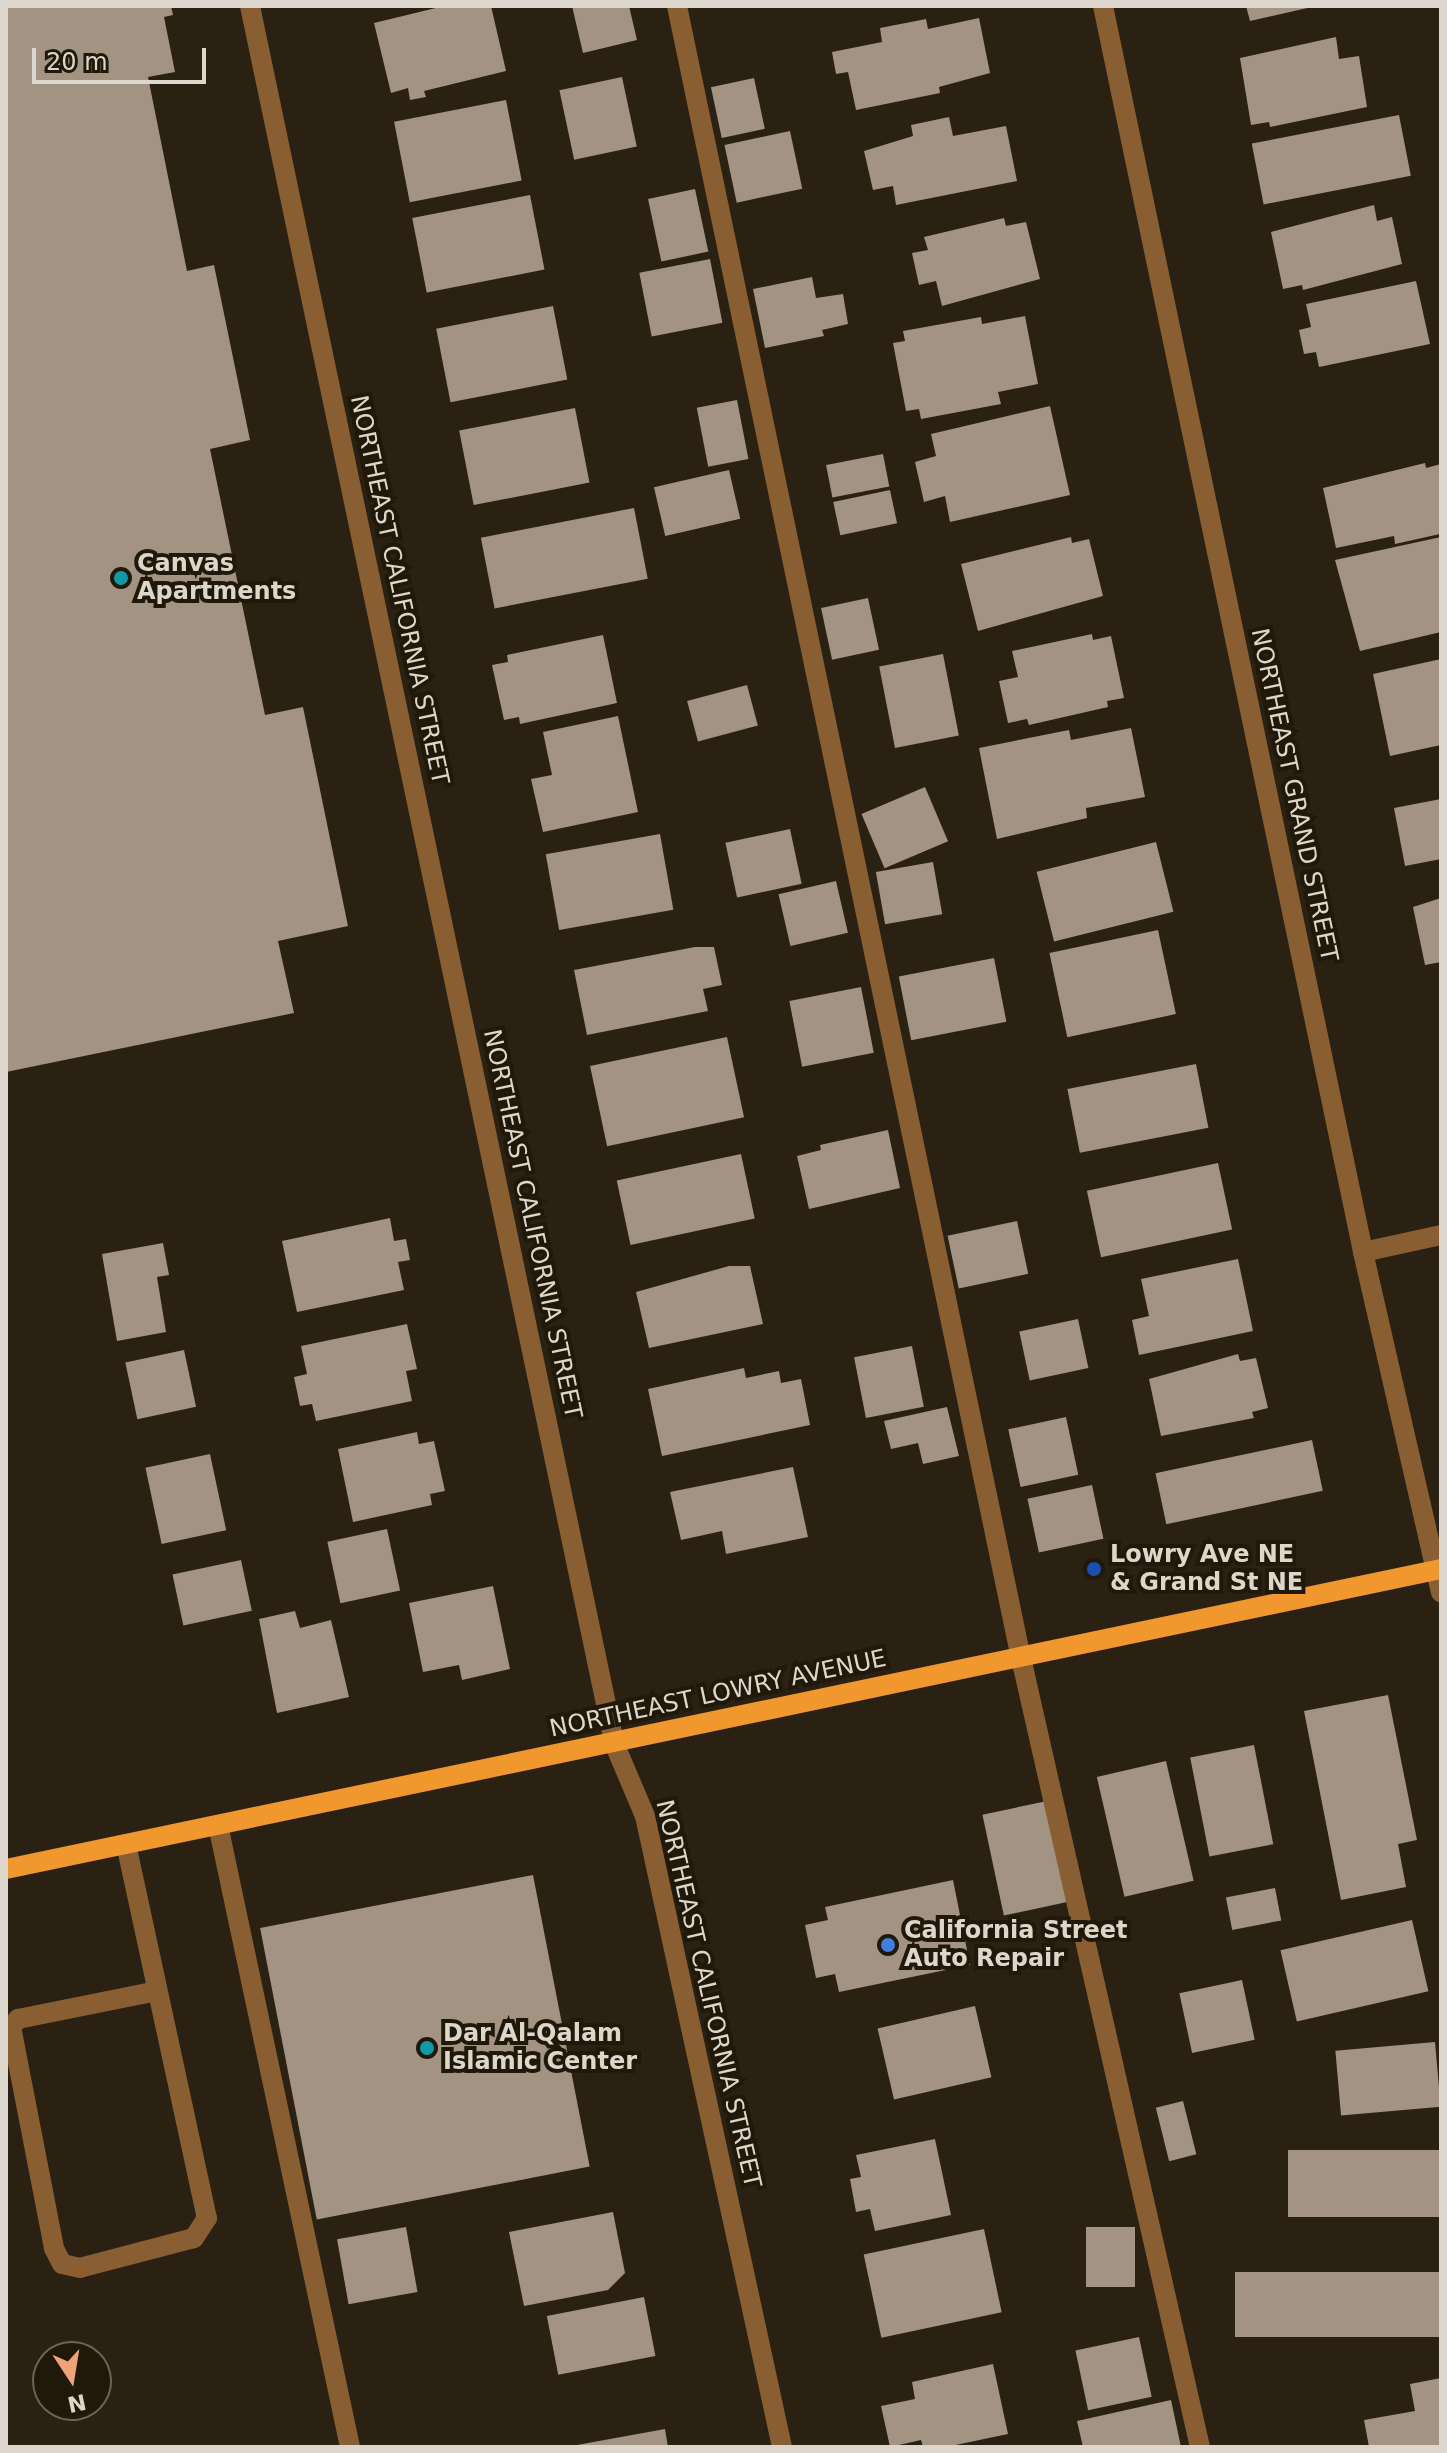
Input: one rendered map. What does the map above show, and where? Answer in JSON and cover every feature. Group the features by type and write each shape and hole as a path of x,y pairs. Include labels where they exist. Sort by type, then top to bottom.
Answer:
{"main road":[{"name":"NORTHEAST LOWRY AVENUE","path":"6,1869 1437,1570"}],"street":[{"name":"NORTHEAST CALIFORNIA STREET","path":"250,6 614,1743 645,1816 782,2447"},
{"path":"677,6 1021,1658 1200,2447"},
{"name":"NORTHEAST GRAND STREET","path":"1103,6 1363,1252 1441,1592"},
{"path":"1363,1252 1441,1235"},
{"path":"218,1825 350,2447"},
{"path":"126,1844 207,2218 203,2229 194,2238 80,2268 62,2264 54,2248 11,2027 18,2019 157,1991"}],"building":[{"name":"Canvas Apartments","path":"6,6 171,6 173,15 164,17 175,72 148,77 187,271 214,265 250,440 210,449 265,715 303,707 348,926 278,941 294,1013 6,1072"},
{"path":"444,6 491,6 506,71 424,91 426,97 410,100 408,88 391,93 374,23"},
{"path":"572,6 629,6 637,40 583,53"},
{"path":"1246,6 1312,6 1312,7 1250,21"},
{"path":"979,18 990,73 939,87 940,93 856,110 848,72 836,74 832,52 882,42 880,28 926,19 928,29"},
{"path":"1336,37 1339,59 1359,56 1367,107 1270,127 1269,122 1251,125 1240,58"},
{"path":"622,77 637,146 574,160 559,90"},
{"path":"754,78 765,129 722,138 711,87"},
{"path":"506,100 522,180 410,202 394,122"},
{"path":"1399,115 1411,176 1264,204 1252,144"},
{"path":"949,117 953,136 1006,126 1017,181 896,205 893,186 873,190 864,151 913,136 911,125"},
{"path":"790,131 802,189 737,203 724,145"},
{"path":"695,189 708,252 661,262 648,199"},
{"path":"530,195 545,270 427,293 412,218"},
{"path":"1374,205 1377,221 1392,217 1402,264 1303,290 1302,285 1283,289 1271,232"},
{"path":"1004,218 1006,226 1026,222 1040,279 942,306 936,281 919,285 912,253 928,250 924,237"},
{"path":"710,259 722,323 652,337 639,273"},
{"path":"812,277 816,298 843,294 848,324 822,330 824,336 765,348 753,289"},
{"path":"1416,281 1430,344 1319,367 1316,352 1304,354 1299,330 1311,327 1306,304"},
{"path":"553,306 567,380 450,402 436,329"},
{"path":"1025,316 1038,384 998,392 1001,404 921,419 919,409 906,411 893,343 905,341 903,331 981,317 982,324"},
{"path":"737,400 748,459 708,467 697,408"},
{"path":"1050,406 1070,495 950,522 945,496 924,502 915,462 936,456 931,434"},
{"path":"575,408 590,483 474,505 459,431"},
{"path":"883,454 889,486 832,497 826,465"},
{"path":"1425,463 1426,468 1441,464 1440,534 1395,544 1394,536 1336,548 1323,488"},
{"path":"729,470 740,519 665,536 654,487"},
{"path":"890,490 897,523 840,535 833,502"},
{"path":"634,508 648,579 495,608 481,538"},
{"path":"1071,537 1072,543 1089,539 1103,596 978,631 961,564"},
{"path":"1441,537 1441,632 1360,651 1335,560"},
{"path":"868,598 879,650 832,660 821,608"},
{"path":"1092,634 1093,640 1111,636 1124,698 1107,701 1108,707 1029,725 1027,719 1008,723 999,681 1018,677 1012,651"},
{"path":"603,635 617,703 520,724 519,717 504,720 492,665 508,662 507,655"},
{"path":"943,654 959,735 895,748 879,666"},
{"path":"1441,659 1441,745 1390,756 1373,674"},
{"path":"747,685 758,726 698,742 687,701"},
{"path":"618,716 638,812 543,832 531,779 552,775 543,732"},
{"path":"1131,728 1145,797 1086,808 1087,818 997,839 979,748 1069,730 1071,740"},
{"path":"925,787 948,841 885,868 861,814"},
{"path":"1441,799 1441,859 1405,866 1394,808"},
{"path":"790,829 802,884 737,897 725,843"},
{"path":"660,834 673,910 559,930 546,854"},
{"path":"1156,842 1173,912 1054,942 1037,872"},
{"path":"933,862 942,914 885,924 876,872"},
{"path":"836,881 848,933 790,946 779,894"},
{"path":"1441,898 1441,962 1425,965 1413,907"},
{"path":"1158,930 1176,1014 1067,1037 1049,953"},
{"path":"695,947 714,947 722,985 703,989 708,1011 587,1035 574,970"},
{"path":"994,958 1006,1022 911,1040 899,977"},
{"path":"861,987 874,1053 802,1067 789,1001"},
{"path":"727,1037 744,1117 607,1146 590,1066"},
{"path":"1196,1064 1208,1128 1080,1153 1067,1089"},
{"path":"888,1130 900,1188 809,1209 797,1156 821,1150 820,1145"},
{"path":"741,1154 755,1219 630,1245 617,1180"},
{"path":"1218,1163 1232,1230 1101,1257 1087,1191"},
{"path":"390,1218 394,1241 406,1239 410,1260 398,1262 404,1290 297,1312 282,1241"},
{"path":"1017,1221 1028,1274 959,1289 948,1236"},
{"path":"163,1243 169,1275 157,1277 166,1332 117,1341 102,1254"},
{"path":"1238,1259 1253,1331 1139,1355 1132,1320 1149,1316 1141,1279"},
{"path":"729,1266 750,1266 763,1324 649,1348 636,1292"},
{"path":"1078,1319 1088,1368 1030,1380 1019,1331"},
{"path":"407,1324 417,1369 406,1371 412,1401 316,1421 312,1404 300,1406 294,1377 307,1374 301,1346"},
{"path":"912,1346 924,1407 866,1418 854,1357"},
{"path":"184,1350 196,1407 137,1419 125,1362"},
{"path":"1238,1354 1240,1361 1256,1358 1268,1408 1252,1412 1254,1418 1161,1436 1149,1379"},
{"path":"744,1368 746,1378 779,1371 781,1383 801,1379 810,1425 662,1456 648,1389"},
{"path":"947,1407 959,1456 923,1464 918,1443 891,1449 884,1421"},
{"path":"1066,1417 1078,1475 1021,1487 1008,1429"},
{"path":"417,1432 419,1444 434,1441 445,1491 430,1494 432,1505 353,1522 338,1449"},
{"path":"1312,1440 1323,1491 1166,1524 1155,1473"},
{"path":"210,1454 226,1530 162,1544 145,1468"},
{"path":"793,1467 808,1537 726,1554 722,1531 681,1540 670,1492"},
{"path":"1092,1485 1103,1539 1039,1553 1027,1499"},
{"path":"387,1529 400,1591 340,1603 327,1542"},
{"path":"241,1560 252,1611 183,1625 173,1575"},
{"path":"493,1586 510,1669 462,1680 459,1665 423,1672 409,1603"},
{"path":"295,1611 300,1628 331,1620 349,1697 277,1713 259,1619"},
{"path":"1388,1695 1417,1840 1398,1844 1406,1887 1341,1900 1304,1711"},
{"path":"1254,1745 1273,1844 1209,1857 1190,1757"},
{"path":"1166,1761 1194,1881 1124,1897 1097,1777"},
{"path":"1047,1801 1068,1902 1004,1915 982,1815"},
{"name":"Dar Al-Qalam Islamic Center","path":"533,1875 590,2167 317,2220 260,1928"},
{"name":"California Street Auto Repair","path":"953,1880 970,1965 839,1992 835,1974 816,1978 805,1925 828,1920 825,1907"},
{"path":"1275,1888 1281,1920 1232,1930 1226,1898"},
{"path":"1412,1920 1428,1991 1297,2021 1280,1950"},
{"path":"1242,1980 1255,2040 1192,2053 1179,1993"},
{"path":"975,2006 991,2077 894,2100 878,2028"},
{"path":"1435,2042 1441,2107 1341,2115 1335,2051"},
{"path":"1183,2101 1196,2154 1169,2161 1156,2108"},
{"path":"935,2139 951,2215 875,2231 870,2209 856,2212 850,2179 861,2177 856,2155"},
{"path":"1288,2150 1441,2150 1441,2217 1288,2217"},
{"path":"613,2212 625,2273 608,2290 524,2306 509,2232"},
{"path":"406,2227 417,2292 349,2304 337,2239"},
{"path":"1086,2227 1135,2227 1135,2287 1086,2287"},
{"path":"984,2229 1002,2312 881,2338 864,2255"},
{"path":"1235,2272 1441,2272 1441,2337 1235,2337"},
{"path":"644,2297 655,2356 558,2375 547,2316"},
{"path":"1139,2337 1152,2397 1088,2410 1075,2351"},
{"path":"993,2364 1008,2434 946,2447 923,2447 921,2440 890,2447 881,2406 915,2399 912,2382"},
{"path":"1441,2378 1441,2447 1369,2447 1364,2420 1415,2411 1410,2384"},
{"path":"1171,2400 1181,2447 1083,2447 1077,2421"},
{"path":"665,2429 668,2447 577,2447 577,2445"}],"place":[{"name":"Canvas Apartments","path":"121,578"},
{"name":"Lowry Ave NE & Grand St NE","path":"1094,1569"},
{"name":"California Street Auto Repair","path":"888,1945"},
{"name":"Dar Al-Qalam Islamic Center","path":"427,2048"}]}
